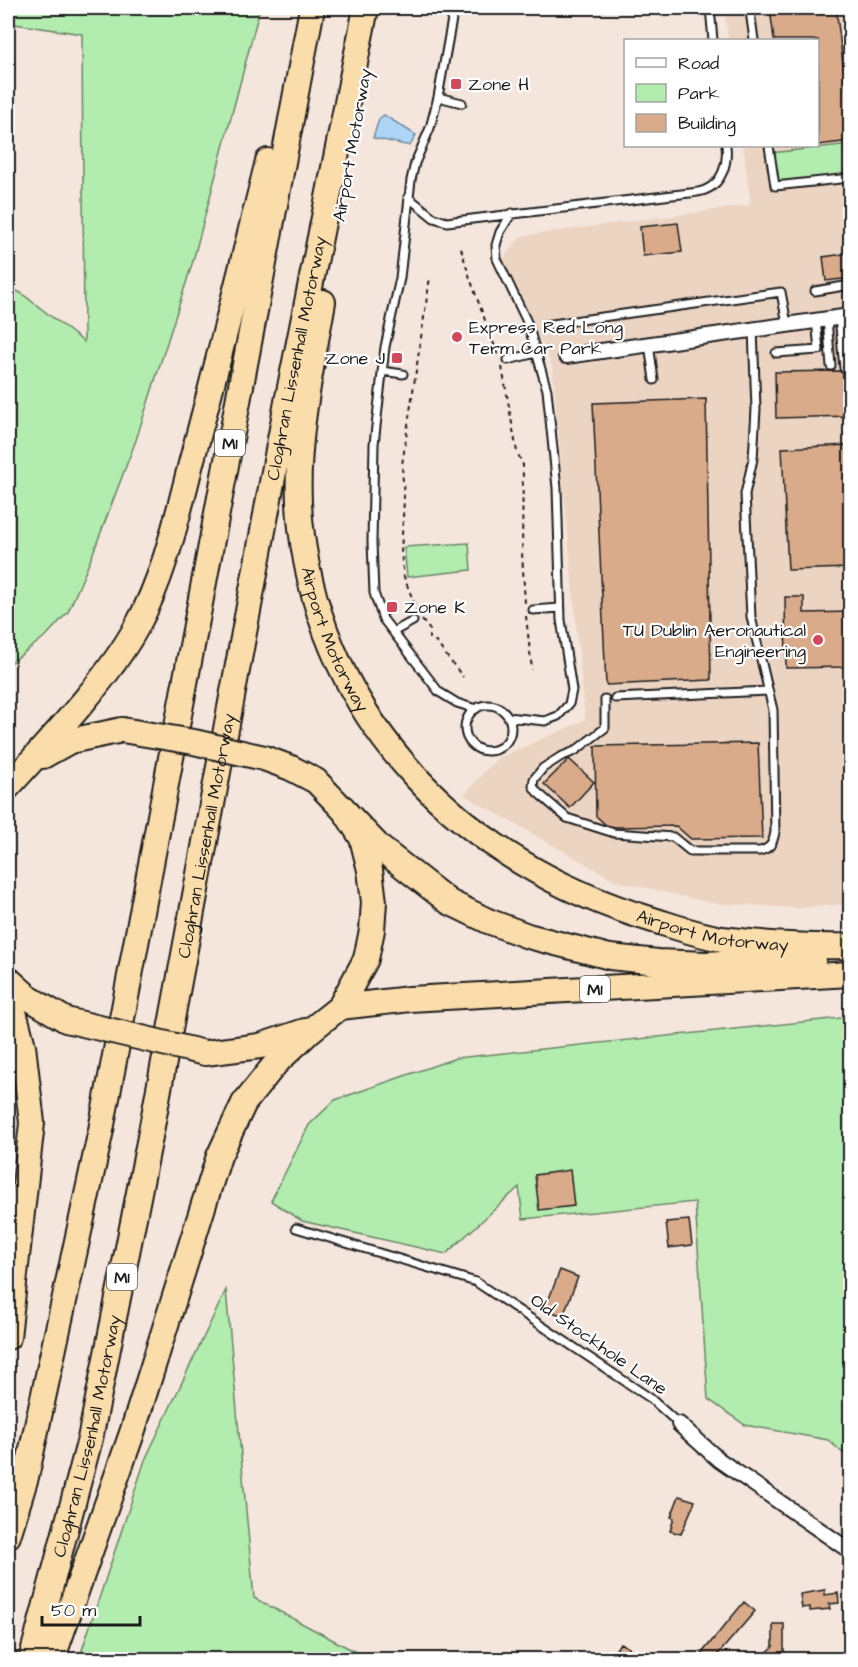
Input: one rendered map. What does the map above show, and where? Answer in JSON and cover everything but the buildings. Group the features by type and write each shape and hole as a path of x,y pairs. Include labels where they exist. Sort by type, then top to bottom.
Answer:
{"highway":[{"name":"M1","path":"8,787 101,679 128,640 150,601 162,568 228,325 305,8"},
{"name":"M1","path":"8,1536 26,1477 101,1130 312,8"},
{"name":"Cloghran Lissenhall Motorway","path":"31,1659 90,1439 150,1137 287,402 366,8"},
{"name":"Airport Motorway","path":"377,8 304,410 299,461 301,528 310,579 340,670 392,751 422,784 461,820 513,858 558,884 618,910 720,938 850,946"},
{"name":"M1","path":"28,764 70,741 122,730 194,742 264,758 316,781 380,848 449,902 488,921 528,936 610,957 706,964 850,956"},
{"name":"M1","path":"52,1659 132,1434 219,1156 244,1103 276,1063 339,1007 366,959 372,930 374,902 370,870 362,838 343,808"},
{"name":"Airport Motorway","path":"339,1007 410,999 850,974"},
{"name":"M1","path":"8,979 36,1003 66,1020 205,1053 260,1046 311,1030"},
{"path":"8,989 23,1046 32,1123 8,1337"}],"street":[{"path":"566,356 833,318"},
{"name":"Old Stockhole Lane","path":"679,1424 720,1460 850,1551"}],"lane":[{"path":"454,8 438,97 430,128 415,163 408,197 400,278 385,347 374,444 372,542 374,593 383,619 439,692 457,703 476,709"},
{"path":"710,8 713,39"},
{"path":"750,11 754,39"},
{"path":"438,97 462,103"},
{"path":"408,197 434,218 447,222 706,190 725,169 726,147"},
{"path":"769,147 774,186 850,178"},
{"path":"508,717 511,732 504,745 490,751 483,751 470,743 465,729 470,714 476,709 483,706 497,707 508,717 545,721 558,716 569,704 572,690 560,608 557,488 547,390 528,324 498,259 496,245 512,213"},
{"path":"815,291 850,285"},
{"path":"545,325 781,292 787,324"},
{"path":"777,353 819,350 833,318"},
{"path":"831,366 833,318"},
{"path":"833,318 844,368"},
{"path":"605,699 605,728 575,750 560,756 543,768 534,779 533,786 537,792 567,818 614,833 673,837 690,851 768,849 775,832 773,710 752,617 745,494 753,459 756,409 753,329"},
{"path":"649,344 654,380"},
{"path":"508,360 536,353"},
{"path":"382,371 403,374"},
{"path":"533,610 560,608"},
{"path":"393,632 413,621"},
{"path":"615,698 768,691"},
{"name":"Old Stockhole Lane","path":"296,1228 476,1282 650,1398 679,1424"}],"path":[{"path":"461,248 502,369 517,452 523,465 522,552 526,622 532,670"},
{"path":"430,277 402,464 404,499 401,553 404,577 419,615 430,630 429,638 435,641 463,677"}],"shaded area":[{"path":"724,8 850,8 850,904 797,908 711,903 616,881 464,795 496,759 585,720 552,365 503,259 521,236 751,205 743,147 819,147 819,39 728,39"}],"green space":[{"path":"8,8 260,8 193,261 136,440 90,561 68,612 47,635 8,665 8,287 21,293 84,342 82,34 8,23"},
{"path":"850,144 850,177 782,184 776,180 771,153"},
{"path":"469,543 471,570 407,577 404,547"},
{"path":"850,1017 850,1459 828,1440 745,1425 708,1399 695,1202 523,1219 519,1187 446,1254 302,1221 271,1201 309,1125 335,1100 456,1058"},
{"path":"226,1290 254,1598 369,1659 79,1659 145,1460"}],"water":[{"path":"384,115 416,135 410,146 373,138 379,119"}],"place":[{"name":"Zone H","path":"456,84"},
{"name":"Express Red Long Term Car Park","path":"457,337"},
{"name":"Zone J","path":"397,358"},
{"name":"Zone K","path":"392,607"},
{"name":"TU Dublin Aeronautical Engineering","path":"818,640"}]}
